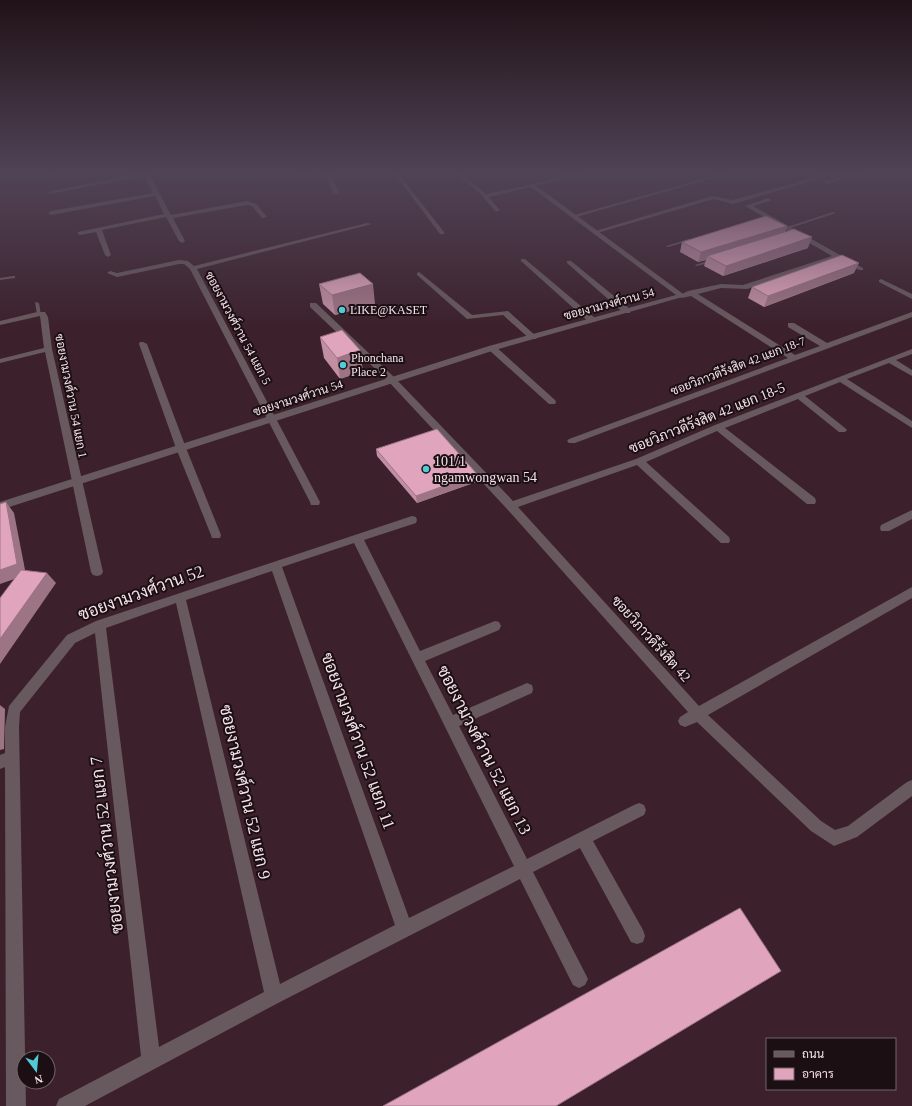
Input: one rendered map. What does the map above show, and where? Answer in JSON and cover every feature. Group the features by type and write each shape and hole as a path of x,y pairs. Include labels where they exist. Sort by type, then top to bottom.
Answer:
{"street":[{"path":"80,233 122,225"},
{"path":"173,225 182,241"},
{"name":"ซอยงามวงศ์วาน 54 แยก 5","path":"193,268 367,225"},
{"path":"436,225 442,233"},
{"path":"585,225 682,296"},
{"path":"595,232 620,225"},
{"path":"783,225 786,228 861,269"},
{"path":"98,229 108,255"},
{"name":"ซอยงามวงศ์วาน 54","path":"0,506 273,420 492,348 691,293 721,286 744,287 838,256"},
{"path":"523,260 592,320"},
{"name":"ซอยงามวงศ์วาน 54 แยก 5","path":"110,273 117,275 179,262 186,262 193,268 315,502"},
{"path":"569,262 627,311"},
{"path":"419,274 470,317 505,312 532,337"},
{"path":"881,281 912,297"},
{"path":"904,293 912,290"},
{"path":"691,293 794,358"},
{"name":"ซอยวิภาวดีรังสิต 42","path":"313,305 392,380 511,506 699,715 816,826 834,838 852,832 912,787"},
{"path":"0,323 40,314"},
{"name":"ซอยงามวงศ์วาน 54 แยก 1","path":"40,314 44,316 48,349 76,483 97,572"},
{"name":"ซอยวิภาวดีรังสิต 42 แยก 18-7","path":"572,441 912,314"},
{"path":"791,324 826,346"},
{"path":"143,344 181,448 216,535"},
{"path":"492,348 552,402"},
{"path":"0,361 48,349"},
{"name":"ซอยวิภาวดีรังสิต 42 แยก 18-5","path":"511,506 639,461 718,427 912,350"},
{"path":"889,360 912,373"},
{"path":"841,379 912,425"},
{"path":"799,395 842,430"},
{"path":"718,427 811,501"},
{"path":"639,461 725,540"},
{"path":"885,528 909,518"},
{"name":"ซอยงามวงศ์วาน 52","path":"16,1106 6,759 14,710 71,639 100,625 412,520"},
{"name":"ซอยงามวงศ์วาน 52 แยก 13","path":"357,538 579,979"},
{"name":"ซอยงามวงศ์วาน 52 แยก 11","path":"276,565 405,929"},
{"path":"685,721 699,715 912,592"},
{"name":"ซอยงามวงศ์วาน 52 แยก 9","path":"180,597 274,996"},
{"name":"ซอยงามวงศ์วาน 52 แยก 7","path":"100,625 151,1060"},
{"path":"418,658 495,626"},
{"path":"450,723 527,689"},
{"path":"66,1106 274,996 639,810"},
{"path":"583,838 637,936"}],"lane":[{"path":"786,228 797,225"},
{"path":"791,236 798,234"},
{"path":"668,246 699,237"},
{"path":"697,265 719,258"},
{"path":"0,279 13,277"},
{"path":"37,303 40,314"}],"building":[{"path":"738,225 784,225 787,226 701,252 682,242"},
{"path":"794,229 812,237 726,266 707,256"},
{"path":"842,255 859,263 768,296 752,287"},
{"path":"360,273 373,284 332,295 319,284"},
{"path":"342,330 360,350 337,358 320,337"},
{"name":"101/1 ngamwongwan 54","path":"437,429 477,474 416,496 376,449"},
{"path":"6,502 17,564 0,570 0,504"},
{"path":"21,570 47,573 0,639 0,598"},
{"path":"740,908 781,971 556,1106 383,1106"}],"place":[{"name":"LIKE@KASET","path":"342,310"},
{"name":"Phonchana Place 2","path":"343,365"},
{"name":"101/1 ngamwongwan 54","path":"426,469"}]}
